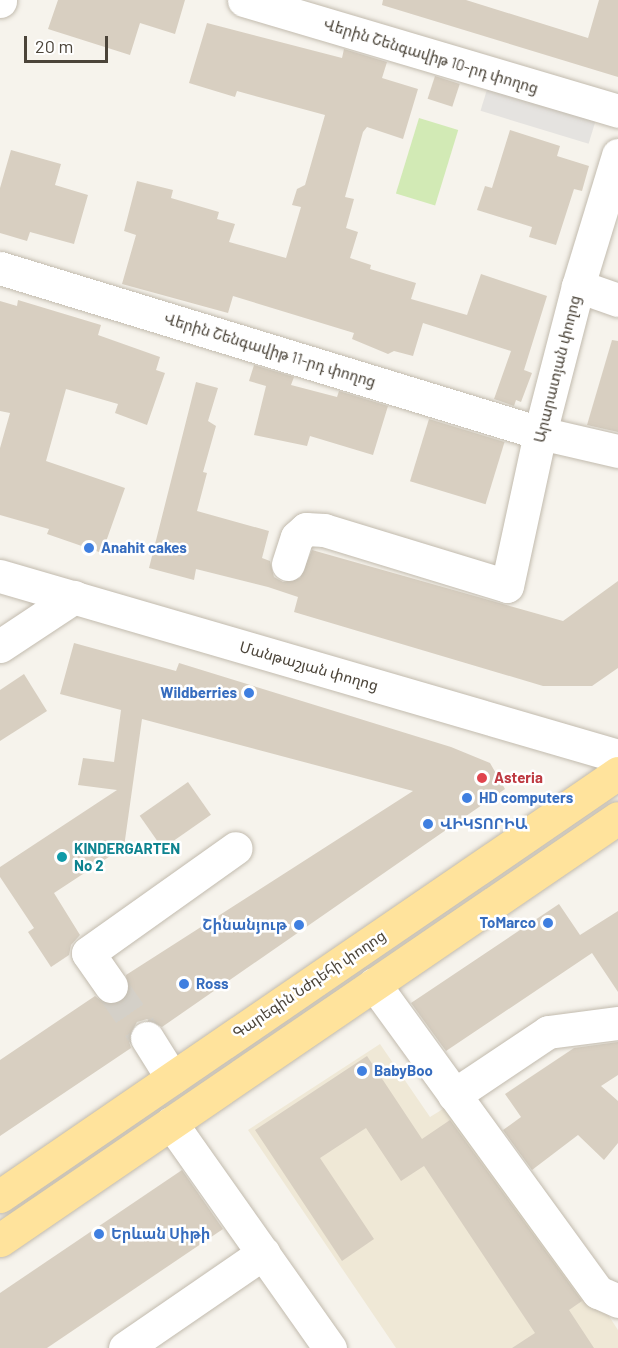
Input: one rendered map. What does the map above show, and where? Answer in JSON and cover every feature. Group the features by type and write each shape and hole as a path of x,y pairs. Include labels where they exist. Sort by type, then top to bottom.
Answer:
{"main road":[{"name":"Գարեգին Նժդեհի փողոց","path":"0,1196 618,773"},
{"path":"0,1240 618,818"}],"street":[{"name":"Վերին Շենգավիթ 10-րդ փողոց","path":"244,0 618,111"},
{"name":"Արարատյան փողոց","path":"288,564 297,537 306,529 324,530 507,586 540,433 578,286 618,159"},
{"name":"Վերին Շենգավիթ 11-րդ փողոց","path":"0,268 540,433 618,451"},
{"path":"578,286 618,300"},
{"name":"Մանթաշյան փողոց","path":"0,576 618,756"},
{"path":"0,646 74,597"},
{"path":"111,986 88,953 236,848"},
{"path":"374,984 598,1292 618,1301"},
{"path":"454,1095 548,1032 618,1023"},
{"path":"147,1038 171,1078"},
{"path":"171,1123 330,1348"},
{"path":"125,1348 263,1253"}],"shaded area":[{"path":"489,83 597,116 589,144 481,111"},
{"path":"380,1044 430,1117 464,1096 618,1330 618,1348 396,1348 248,1130"}],"green space":[{"path":"419,118 458,130 435,206 396,194"}],"building":[{"path":"58,0 185,0 175,34 140,23 130,55 48,29"},
{"path":"383,0 466,0 588,38 599,0 618,0 618,77 382,5"},
{"path":"207,23 342,58 344,49 387,62 382,78 418,89 403,139 367,127 363,132 345,197 354,199 346,228 358,232 350,258 371,265 370,269 416,283 411,299 467,315 481,274 547,296 524,370 532,373 521,402 516,400 514,406 494,399 511,351 423,323 413,356 394,351 388,354 352,339 354,333 233,296 228,313 122,284 136,235 124,231 137,181 173,190 171,198 219,212 217,219 235,224 229,242 286,258 301,207 292,205 297,189 305,185 325,115 237,91 235,97 189,83"},
{"path":"435,76 460,84 452,107 428,99"},
{"path":"510,130 560,146 557,156 589,166 582,191 574,189 556,245 529,237 532,227 477,210 485,186 492,188"},
{"path":"11,150 61,164 55,185 88,195 74,244 30,232 27,241 0,233 0,188"},
{"path":"18,300 101,325 98,335 160,357 156,370 165,373 147,425 115,413 118,404 66,389 46,461 125,488 102,553 47,534 49,529 0,515 0,448 10,413 0,411 0,301 17,306"},
{"path":"612,340 618,341 618,432 587,425"},
{"path":"254,365 294,377 291,385 337,397 339,391 388,406 373,455 310,436 307,446 254,435 266,386 249,381"},
{"path":"196,382 218,388 208,421 216,426 203,472 207,473 197,511 269,531 262,558 270,561 274,577 283,582 300,578 312,550 563,621 618,581 618,668 592,686 543,686 294,612 298,597 268,587 196,569 194,580 149,568"},
{"path":"429,419 505,442 486,504 410,481"},
{"path":"74,643 176,671 179,663 451,747 490,763 505,789 162,1027 147,1019 137,1022 128,1038 131,1048 0,1136 0,1060 95,996 104,1003 121,1002 128,993 126,975 413,791 142,719 124,847 54,893 80,935 71,945 69,955 51,967 28,932 34,928 0,877 0,867 117,790 78,785 83,758 114,762 121,710 60,694"},
{"path":"24,674 47,711 0,741 0,690"},
{"path":"188,782 211,815 163,849 140,816"},
{"path":"559,904 580,935 618,911 618,992 592,953 446,1051 411,1003"},
{"path":"618,1042 618,1075 601,1086 618,1101 618,1143 604,1160 578,1135 532,1170 503,1130 521,1117 505,1094 574,1048"},
{"path":"367,1056 422,1139 450,1120 582,1301 569,1310 594,1348 512,1348 535,1333 424,1166 401,1181 366,1128 320,1158 374,1239 342,1261 255,1130"},
{"path":"182,1170 223,1229 47,1348 0,1348 0,1293"}],"tunnel":[{"path":"111,986 147,1038"}],"place":[{"name":"Anahit cakes","path":"89,548"},
{"name":"Wildberries","path":"249,693"},
{"name":"Asteria","path":"482,778"},
{"name":"HD computers","path":"467,798"},
{"name":"ՎԻԿՏՈՐԻԱ","path":"428,824"},
{"name":"KINDERGARTEN No 2","path":"62,857"},
{"name":"ToMarco","path":"548,923"},
{"name":"Շինանյութ","path":"299,925"},
{"name":"Ross","path":"184,984"},
{"name":"BabyBoo","path":"362,1071"},
{"name":"Երևան Սիթի","path":"99,1234"}]}
